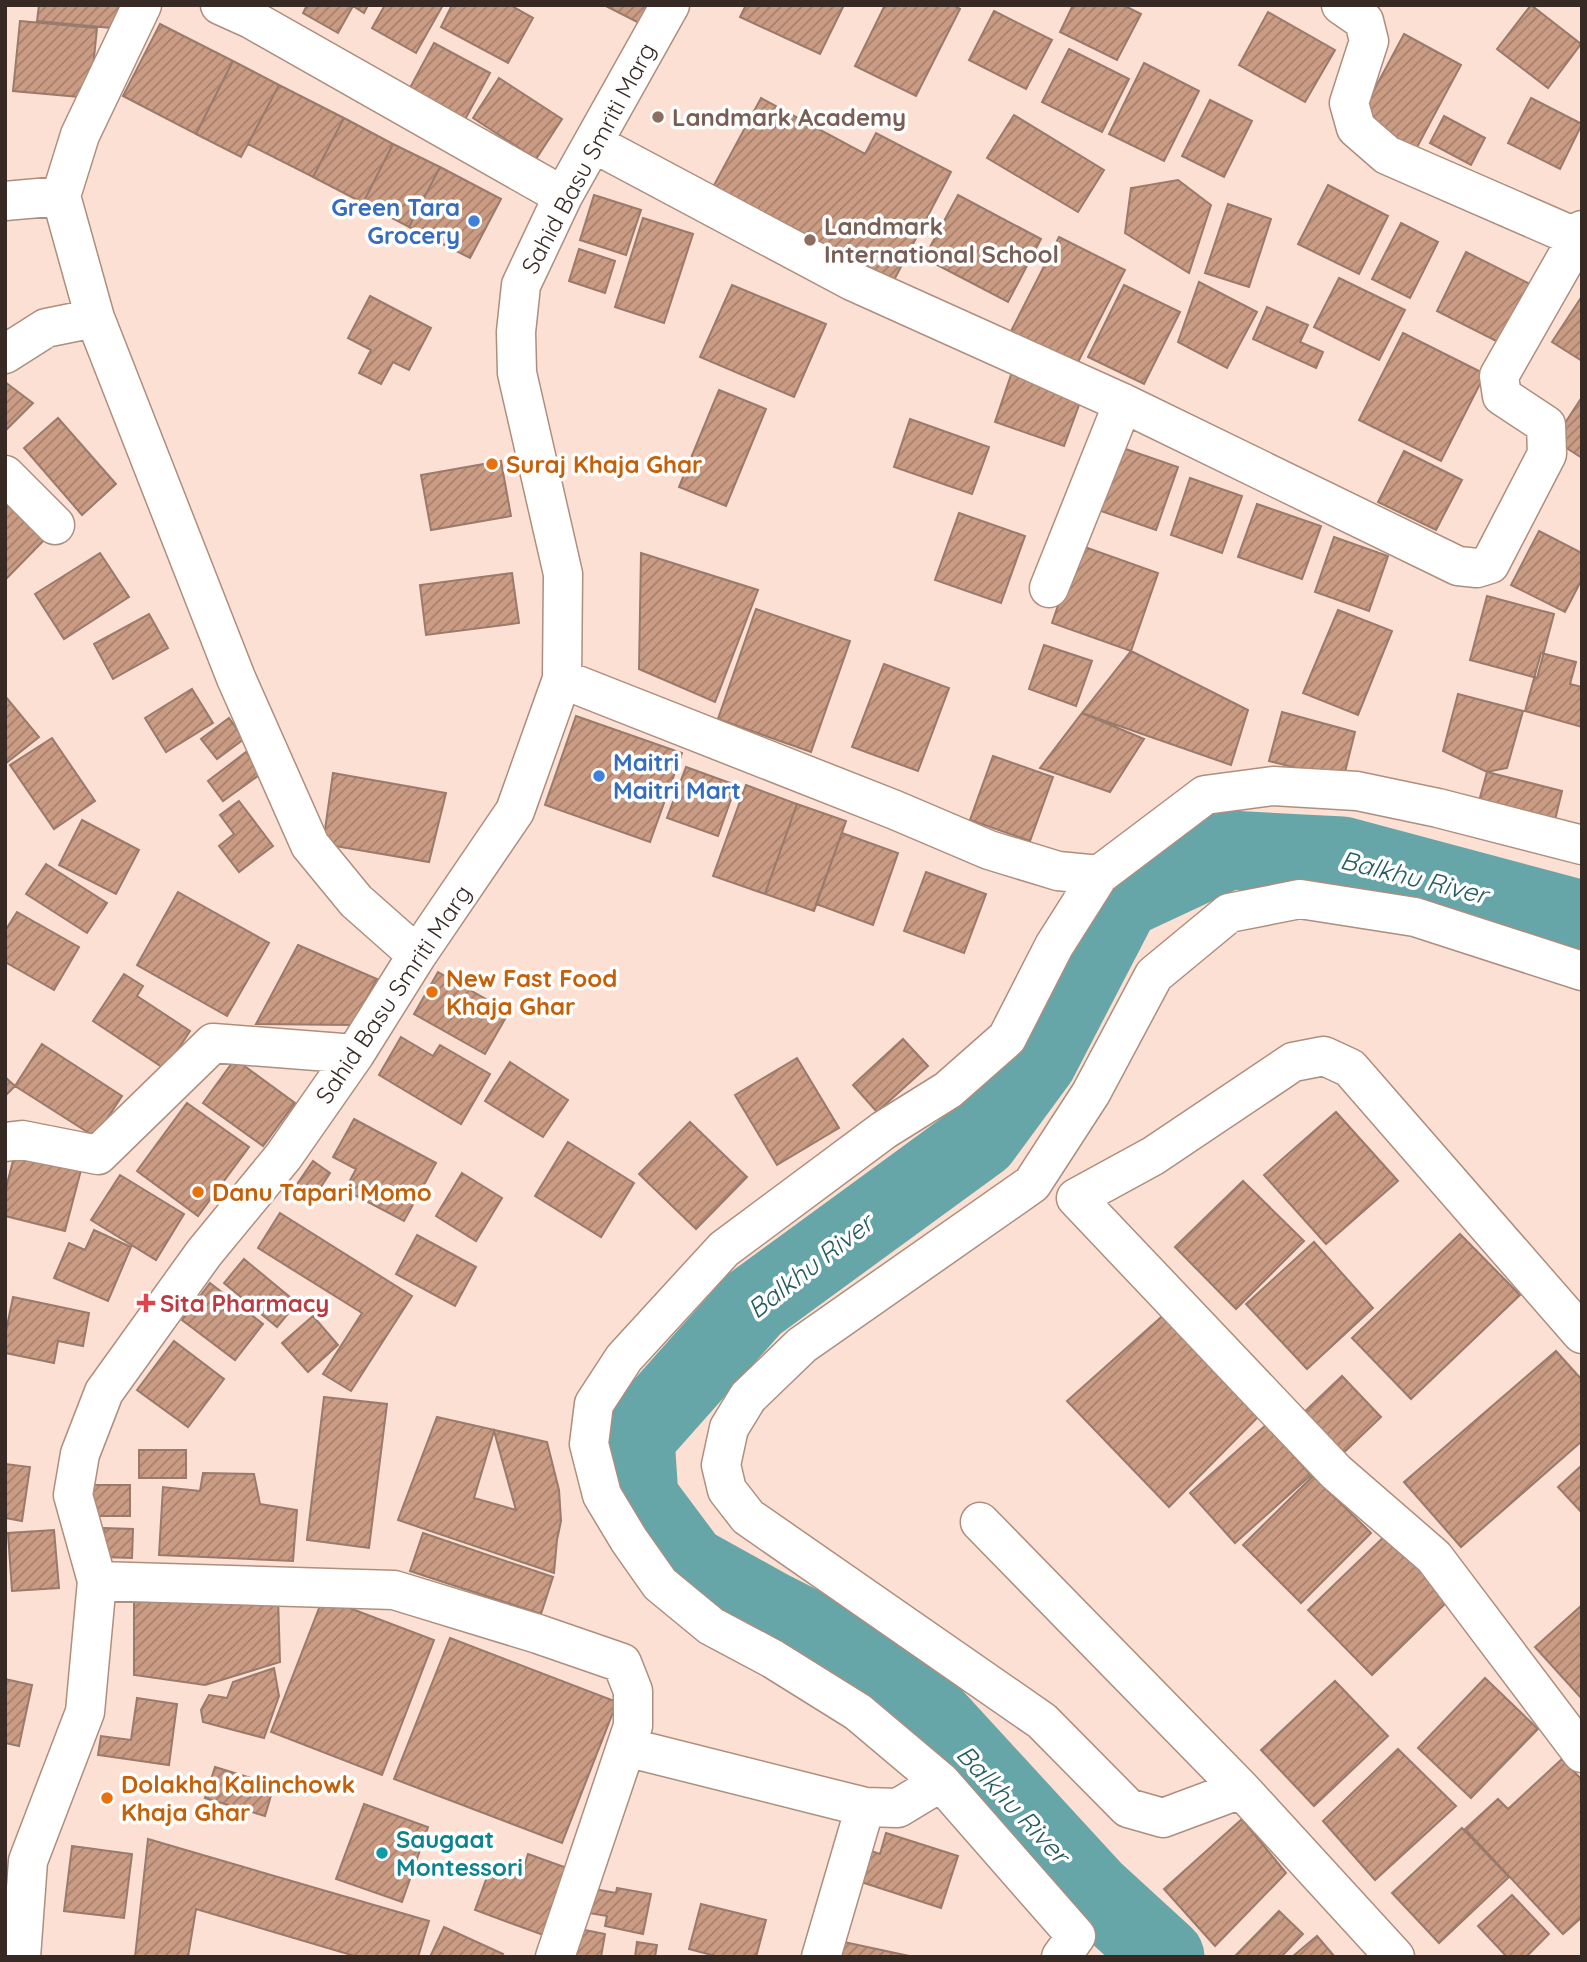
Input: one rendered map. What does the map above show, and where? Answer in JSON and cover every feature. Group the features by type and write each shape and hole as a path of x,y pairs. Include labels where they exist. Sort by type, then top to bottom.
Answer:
{"street":[{"path":"142,5 80,135 61,196 95,318 236,678 310,845 356,901 417,955"},
{"name":"Sahid Basu Smriti Marg","path":"21,1957 17,1860 85,1713 97,1581 73,1495 80,1454 104,1392 204,1252 283,1157 355,1054 417,955 515,811 562,679 563,574 517,373 516,332 521,285 563,196 670,5"},
{"path":"593,143 852,281 1123,403 1458,566 1478,568 1490,564 1547,454 1546,425 1502,396 1499,376 1580,236 1387,155 1370,143 1356,128 1349,103 1369,41 1364,21 1341,5"},
{"path":"242,10 563,196"},
{"path":"5,201 61,196"},
{"path":"5,354 46,328 95,318"},
{"path":"1049,588 1123,403"},
{"path":"5,475 55,525"},
{"path":"562,679 895,810 989,850 1058,871 1099,875"},
{"path":"1076,1950 941,1782 858,1712 773,1659 711,1626 660,1584 602,1495 589,1444 594,1404 624,1358 724,1249 884,1130 948,1090 1007,1038 1054,946 1099,875 1205,795 1273,786 1357,791 1438,808 1582,845"},
{"path":"1241,1789 1163,1818 1128,1808 1042,1721 748,1517 727,1490 721,1465 729,1427 748,1397 802,1345 1032,1184 1091,1093 1154,975 1229,913 1300,899 1415,917 1582,971"},
{"path":"5,1142 22,1140 98,1155 213,1043 355,1054"},
{"path":"1076,1198 1153,1156 1293,1062 1324,1056 1350,1068 1582,1334"},
{"path":"1032,1184 1076,1198 1336,1472 1434,1557 1582,1753"},
{"path":"980,1522 1241,1789 1395,1957"},
{"path":"97,1581 394,1590 622,1663 633,1691 633,1726 555,1957"},
{"path":"626,1747 865,1807 898,1808 941,1782"},
{"path":"821,1957 865,1807"}],"building":[{"path":"39,5 125,5 122,29 37,21"},
{"path":"307,5 368,5 364,13 353,6 338,33 303,13"},
{"path":"385,5 443,5 416,53 372,28"},
{"path":"452,5 510,5 533,18 508,63 441,27"},
{"path":"604,5 650,5 641,24"},
{"path":"746,5 844,5 820,54 740,17"},
{"path":"885,5 953,5 960,9 916,96 855,66"},
{"path":"1073,5 1123,5 1141,14 1117,60 1060,32"},
{"path":"1531,5 1581,44 1548,88 1497,49"},
{"path":"994,11 1052,40 1026,89 969,60"},
{"path":"1268,12 1335,50 1305,102 1239,65"},
{"path":"20,21 97,28 90,98 13,91"},
{"path":"160,24 233,61 196,134 123,96"},
{"path":"1404,34 1461,65 1415,151 1358,120"},
{"path":"434,43 490,73 461,127 405,97"},
{"path":"1069,49 1129,79 1102,132 1042,102"},
{"path":"233,61 279,85 241,157 196,134"},
{"path":"1144,63 1199,91 1164,161 1109,134"},
{"path":"499,78 562,119 536,159 473,118"},
{"path":"279,85 344,118 313,177 248,144"},
{"path":"761,98 865,154 876,133 951,172 893,282 713,187"},
{"path":"1531,98 1582,124 1560,169 1508,143"},
{"path":"1210,100 1252,121 1224,177 1182,156"},
{"path":"1014,115 1104,170 1078,212 987,158"},
{"path":"1444,116 1485,138 1471,165 1430,143"},
{"path":"344,118 393,144 363,203 313,177"},
{"path":"393,144 440,167 409,227 363,203"},
{"path":"440,167 501,199 470,258 409,227"},
{"path":"1178,180 1211,205 1189,273 1125,233 1131,188"},
{"path":"1328,185 1388,216 1359,274 1298,244"},
{"path":"594,195 641,210 626,255 580,240"},
{"path":"958,195 1041,239 1008,302 924,258"},
{"path":"1228,204 1271,219 1249,287 1205,273"},
{"path":"643,218 693,234 664,323 615,307"},
{"path":"1401,223 1438,242 1410,298 1372,279"},
{"path":"1059,237 1125,270 1076,366 1010,333"},
{"path":"579,249 615,261 605,293 569,281"},
{"path":"1466,252 1534,286 1504,345 1437,311"},
{"path":"1339,278 1405,310 1379,360 1314,327"},
{"path":"1199,282 1257,312 1227,368 1178,342"},
{"path":"732,285 826,324 794,397 700,357"},
{"path":"1124,285 1180,312 1144,384 1088,357"},
{"path":"370,296 431,328 409,370 393,362 381,384 359,373 371,350 348,338"},
{"path":"1582,296 1582,361 1552,342"},
{"path":"1267,307 1308,325 1300,342 1323,352 1316,368 1253,339"},
{"path":"1403,333 1485,374 1441,461 1359,420"},
{"path":"1013,369 1083,394 1064,446 995,422"},
{"path":"5,382 33,403 5,431"},
{"path":"719,390 766,409 726,506 679,487"},
{"path":"1580,400 1582,401 1582,458 1554,440"},
{"path":"58,418 116,484 82,515 24,448"},
{"path":"910,419 989,447 972,494 894,467"},
{"path":"1117,446 1178,467 1156,530 1095,509"},
{"path":"1404,451 1462,480 1436,530 1378,502"},
{"path":"501,461 511,516 431,530 421,475"},
{"path":"1190,478 1242,496 1222,553 1171,535"},
{"path":"5,493 49,535 5,580"},
{"path":"1257,504 1321,526 1302,579 1238,557"},
{"path":"959,513 1025,536 1001,603 935,580"},
{"path":"1539,531 1582,553 1582,579 1565,612 1511,585"},
{"path":"1334,537 1388,556 1369,611 1315,592"},
{"path":"1079,545 1158,573 1131,651 1052,623"},
{"path":"100,553 129,597 64,639 35,594"},
{"path":"641,553 758,590 715,702 639,669"},
{"path":"512,573 519,623 426,635 420,585"},
{"path":"1487,596 1554,614 1537,678 1470,660"},
{"path":"756,609 850,641 811,752 718,719"},
{"path":"1338,610 1392,631 1358,715 1303,693"},
{"path":"149,614 168,648 113,679 94,644"},
{"path":"1044,645 1092,661 1076,706 1029,689"},
{"path":"1131,651 1248,710 1231,765 1082,713"},
{"path":"1541,653 1576,662 1570,684 1582,687 1582,727 1525,711"},
{"path":"884,664 949,688 918,771 852,747"},
{"path":"192,689 213,723 166,752 145,718"},
{"path":"1458,694 1523,711 1507,768 1487,772 1443,751"},
{"path":"5,696 39,737 5,764"},
{"path":"1282,712 1355,732 1343,780 1269,761"},
{"path":"1082,713 1144,739 1110,792 1040,768"},
{"path":"576,716 682,753 650,842 545,805"},
{"path":"229,718 244,739 217,759 201,739"},
{"path":"52,738 95,801 54,829 10,765"},
{"path":"246,752 262,773 223,801 208,781"},
{"path":"993,756 1053,777 1030,841 970,820"},
{"path":"686,767 736,785 718,836 667,818"},
{"path":"1487,772 1562,791 1555,820 1479,801"},
{"path":"333,773 446,793 429,862 323,844"},
{"path":"746,785 797,804 765,894 713,876"},
{"path":"239,801 273,846 239,872 219,846 234,834 220,815"},
{"path":"797,804 846,821 814,911 765,894"},
{"path":"82,820 139,850 116,894 59,865"},
{"path":"842,833 898,853 873,925 816,904"},
{"path":"46,864 107,903 87,933 26,894"},
{"path":"926,872 986,894 964,953 904,931"},
{"path":"178,892 269,943 227,1016 137,965"},
{"path":"17,912 79,947 54,990 5,962 5,931"},
{"path":"298,945 377,979 352,1025 256,1024"},
{"path":"438,972 509,1012 485,1054 414,1014"},
{"path":"124,974 143,986 137,996 190,1031 165,1069 93,1021"},
{"path":"401,1037 433,1056 440,1045 490,1074 461,1124 379,1075"},
{"path":"903,1039 928,1066 877,1112 853,1085"},
{"path":"42,1044 122,1096 95,1137 15,1086"},
{"path":"797,1058 839,1128 777,1165 735,1095"},
{"path":"235,1059 295,1103 263,1146 203,1103"},
{"path":"510,1062 568,1100 543,1137 485,1101"},
{"path":"5,1077 15,1086 5,1096"},
{"path":"187,1103 249,1147 198,1216 137,1171"},
{"path":"1336,1112 1398,1181 1326,1244 1264,1175"},
{"path":"354,1119 436,1163 404,1221 345,1190 356,1169 333,1157"},
{"path":"690,1122 747,1177 696,1229 639,1174"},
{"path":"568,1142 634,1183 601,1237 535,1196"},
{"path":"15,1153 81,1170 65,1231 5,1216 5,1192"},
{"path":"313,1161 330,1173 311,1202 293,1190"},
{"path":"462,1173 502,1198 476,1241 436,1216"},
{"path":"120,1175 184,1214 156,1260 91,1220"},
{"path":"1243,1181 1304,1241 1236,1309 1175,1247"},
{"path":"280,1213 412,1296 351,1391 323,1374 362,1313 258,1248"},
{"path":"94,1230 131,1247 108,1301 54,1278 69,1243 85,1250"},
{"path":"1460,1234 1520,1295 1411,1399 1352,1338"},
{"path":"417,1235 476,1267 455,1306 396,1274"},
{"path":"1314,1242 1373,1308 1307,1369 1246,1304"},
{"path":"244,1259 297,1303 277,1327 224,1283"},
{"path":"210,1283 263,1324 235,1360 182,1320"},
{"path":"13,1297 89,1313 83,1346 58,1341 54,1363 5,1353 5,1336"},
{"path":"1167,1312 1260,1415 1169,1507 1067,1401"},
{"path":"313,1316 338,1345 308,1372 282,1343"},
{"path":"174,1341 224,1379 188,1427 137,1390"},
{"path":"1556,1351 1582,1380 1582,1441 1461,1547 1404,1482"},
{"path":"1342,1376 1381,1417 1337,1459 1298,1418"},
{"path":"324,1397 387,1404 369,1548 307,1540"},
{"path":"437,1417 547,1442 559,1490 561,1521 554,1573 398,1520","holes":["494,1431 516,1510 474,1498"]},
{"path":"1266,1425 1311,1475 1235,1543 1190,1493"},
{"path":"139,1450 186,1450 186,1478 139,1478"},
{"path":"5,1464 30,1467 22,1521 5,1518"},
{"path":"1582,1465 1582,1513 1558,1487"},
{"path":"203,1473 254,1474 260,1504 297,1510 293,1561 159,1555 163,1487 200,1491"},
{"path":"1313,1476 1371,1533 1301,1603 1243,1545"},
{"path":"86,1485 130,1485 130,1516 86,1516"},
{"path":"104,1528 133,1529 132,1558 104,1557"},
{"path":"54,1530 59,1588 12,1591 8,1533"},
{"path":"1389,1532 1452,1597 1372,1675 1308,1610"},
{"path":"423,1533 553,1577 541,1614 410,1571"},
{"path":"134,1597 278,1597 280,1662 205,1685 134,1675"},
{"path":"323,1598 434,1640 382,1775 271,1732"},
{"path":"1582,1605 1582,1699 1535,1647"},
{"path":"450,1638 617,1702 562,1843 394,1779"},
{"path":"274,1668 279,1696 264,1738 203,1722 201,1710 209,1695 227,1698 233,1682"},
{"path":"1485,1678 1538,1729 1471,1798 1418,1748"},
{"path":"5,1679 32,1685 19,1746 5,1743"},
{"path":"1335,1681 1388,1736 1314,1806 1261,1750"},
{"path":"137,1698 177,1704 169,1765 98,1755 101,1736 131,1740"},
{"path":"1398,1749 1456,1806 1375,1880 1323,1821"},
{"path":"1562,1759 1582,1780 1582,1917 1563,1934 1465,1829 1498,1799 1508,1809"},
{"path":"215,1767 274,1785 265,1816 205,1798"},
{"name":"Saugaat Montessori","path":"364,1804 428,1827 402,1902 336,1879"},
{"path":"1242,1819 1286,1873 1215,1946 1164,1889"},
{"path":"1462,1828 1509,1877 1439,1943 1392,1893"},
{"path":"886,1833 958,1856 941,1908 855,1880 865,1849 880,1854"},
{"path":"148,1839 429,1921 418,1957 358,1957 196,1909 188,1957 135,1957"},
{"path":"72,1846 132,1854 124,1918 64,1911"},
{"path":"528,1854 570,1869 546,1936 475,1910 491,1866 521,1876"},
{"path":"617,1888 651,1894 643,1934 605,1926 607,1916 589,1913 594,1889 616,1893"},
{"path":"1512,1895 1549,1934 1526,1957 1507,1957 1478,1926"},
{"path":"701,1904 766,1920 756,1957 719,1957 689,1949"},
{"path":"1279,1911 1303,1934 1281,1957 1238,1957 1236,1955"},
{"path":"444,1927 503,1954 501,1957 430,1957"},
{"path":"570,1927 605,1934 601,1957 566,1957"},
{"path":"1317,1936 1335,1957 1292,1957"},
{"path":"637,1942 657,1945 655,1957 635,1957"},
{"path":"844,1942 914,1957 840,1957"}],"waterway":[{"name":"Balkhu River","path":"1165,1957 1094,1892 913,1695 839,1645 689,1565 639,1498 635,1438 754,1304 980,1139 1038,1060 1121,900 1228,850 1342,856 1582,920"}],"place":[{"name":"Landmark Academy","path":"658,117"},
{"name":"Green Tara Grocery","path":"474,221"},
{"name":"Landmark International School","path":"810,240"},
{"name":"Suraj Khaja Ghar","path":"492,464"},
{"name":"Maitri Maitri Mart","path":"599,776"},
{"name":"New Fast Food Khaja Ghar","path":"432,992"},
{"name":"Danu Tapari Momo","path":"198,1192"},
{"name":"Sita Pharmacy","path":"146,1303"},
{"name":"Dolakha Kalinchowk Khaja Ghar","path":"107,1798"},
{"name":"Saugaat Montessori","path":"382,1853"}]}
